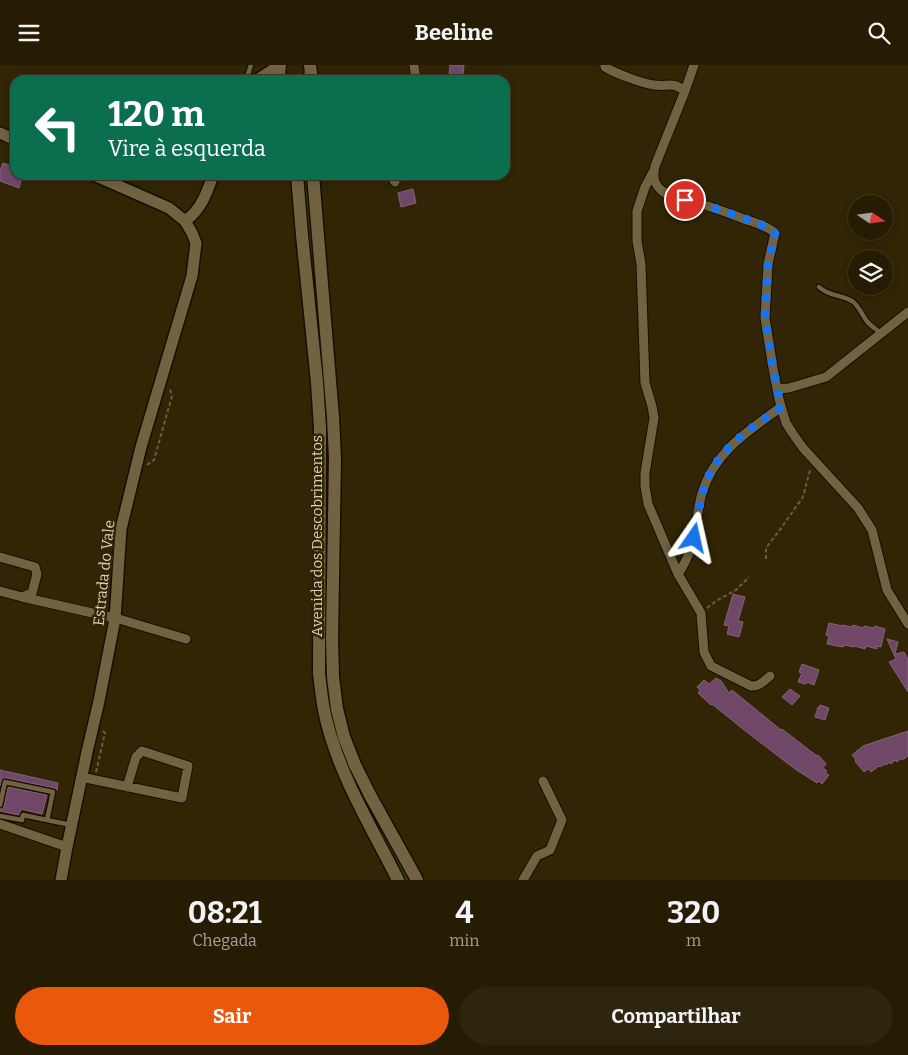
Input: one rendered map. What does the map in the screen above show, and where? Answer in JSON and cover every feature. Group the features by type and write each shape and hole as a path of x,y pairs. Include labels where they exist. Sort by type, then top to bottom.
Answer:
{"main road":[{"name":"Avenida dos Descobrimentos","path":"297,180 320,428 319,673 322,700 333,743 344,774 398,880"},
{"name":"Avenida dos Descobrimentos","path":"313,180 335,459 332,639 333,677 337,709 344,737 355,765 417,880"}],"street":[{"path":"265,75 280,65"},
{"path":"605,65 605,67 612,71 644,83 668,84 677,86 685,91"},
{"path":"694,65 637,211 636,241 641,264 645,383 654,418 645,473 645,486 648,504 678,574 701,613 704,652 711,666 755,687 770,676"},
{"path":"655,167 653,175 655,184 661,191 670,196"},
{"path":"105,180 169,208 185,221 193,215 207,193 211,180"},
{"path":"645,187 730,214 769,228 775,233 768,264 765,318 777,389 786,423 816,462 858,508 872,530 886,590 908,624"},
{"name":"Estrada do Vale","path":"61,880 115,619 121,529 141,447 192,276 196,243 185,221"},
{"path":"777,389 789,388 826,377 908,312"},
{"path":"678,574 691,550 702,494 710,474 725,451 781,407"},
{"path":"0,557 35,567 37,574 32,593 22,597"},
{"path":"34,584 38,596 45,601"},
{"path":"0,591 115,619 186,639"},
{"path":"81,777 94,779 128,787 182,798 188,767 142,751 136,757 128,787"},
{"path":"523,880 537,856 550,850 562,820 543,781"},
{"path":"0,825 67,847"}],"lane":[{"path":"819,287 827,293 853,302 860,309 867,322 881,333"},
{"path":"0,805 5,781 53,793 47,820"},
{"path":"0,816 22,821 24,815 72,825"}],"path":[{"path":"147,465 154,460 172,395 169,387"},
{"path":"766,559 766,548 804,497 809,472 812,465 816,462"},
{"path":"701,613 716,601 736,590 750,577"},
{"path":"94,779 105,733 102,729"}],"green space":[{"path":"302,180 306,180 328,417 333,713 410,880 404,880 359,794 345,762 330,718 325,680"}],"building":[{"path":"450,65 464,65 463,75 449,75"},
{"path":"3,163 10,165 10,180 21,180 19,188 0,181 0,170"},
{"path":"413,189 416,203 401,207 398,193"},
{"path":"733,594 745,597 738,621 743,622 739,637 727,634 729,626 724,625"},
{"path":"829,623 852,627 853,625 863,628 864,626 874,628 875,626 885,629 881,647 877,646 877,649 866,646 865,649 855,646 844,645 843,647 827,644 829,636 826,635"},
{"path":"887,639 898,642 895,654 904,652 908,659 908,692 889,662 896,659"},
{"path":"802,664 819,670 814,685 807,682 806,684 798,682 802,673 799,672"},
{"path":"716,678 721,681 729,693 732,690 781,730 818,755 826,764 823,768 827,771 825,773 829,775 822,784 819,781 817,783 795,769 698,693 700,690 697,687 704,680 709,684"},
{"path":"790,689 800,696 792,705 782,697"},
{"path":"820,705 829,708 825,720 815,717"},
{"path":"908,731 908,756 902,760 901,758 897,762 895,760 891,764 890,762 879,766 871,772 868,769 864,772 852,755 863,746"},
{"path":"0,770 58,783 57,790 6,778 2,780 0,786"},
{"path":"8,787 47,795 42,814 21,809 19,815 0,811 4,806"}],"route":[{"path":"685,200 756,223 769,228 775,233 768,264 765,318 781,407 725,451 710,474 702,494 694,538"}]}
